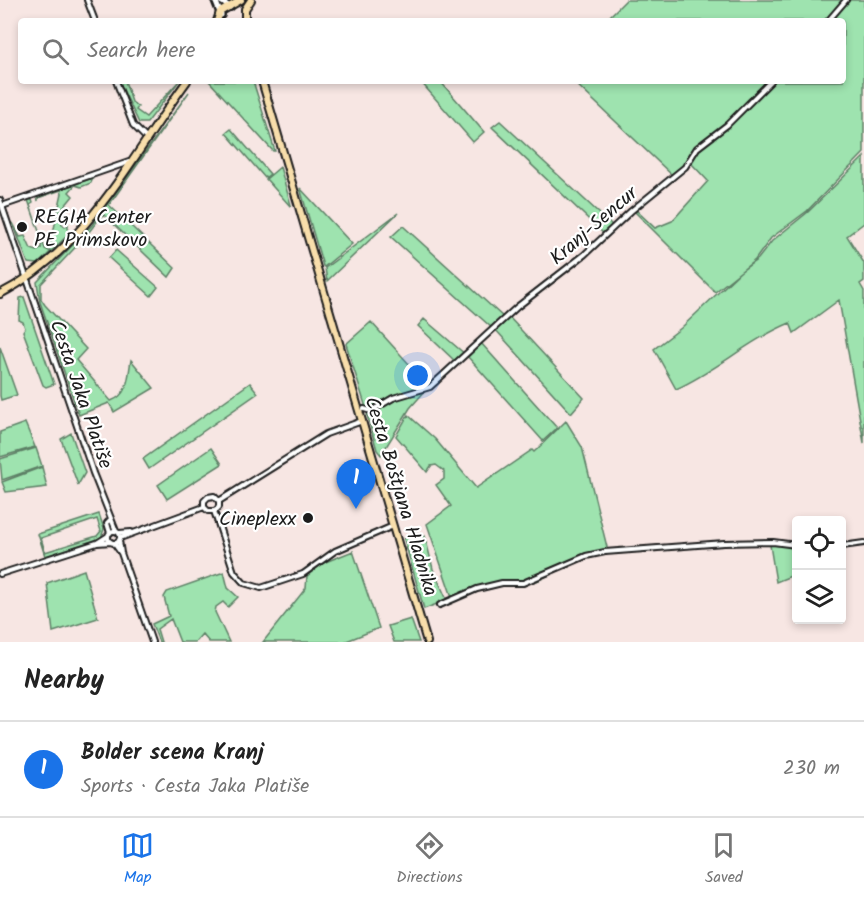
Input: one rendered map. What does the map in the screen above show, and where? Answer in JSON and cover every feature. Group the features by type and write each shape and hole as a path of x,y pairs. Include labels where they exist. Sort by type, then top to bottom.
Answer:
{"main road":[{"path":"215,0 233,7 245,18"},
{"path":"215,0 219,17 242,0"},
{"path":"246,18 253,0"},
{"path":"0,294 48,264 71,241 185,84"},
{"name":"Cesta Boštjana Hladnika","path":"263,84 427,642"}],"street":[{"path":"87,0 94,18"},
{"path":"831,18 846,0"},
{"path":"117,84 133,125 146,138"},
{"name":"Kranj-Sencur","path":"364,409 371,411 393,398 430,387 517,307 584,255 685,167 697,148 727,124 768,84"},
{"path":"2,206 129,162"},
{"name":"Cesta Jaka Platiše","path":"0,200 110,519 119,536 121,553 152,642"},
{"path":"219,501 326,434 362,421"},
{"path":"214,496 219,501 219,507 214,512 204,507 204,501 208,497 214,496"},
{"path":"0,574 97,543 112,542 119,536 204,507"},
{"path":"214,512 234,572 244,583 261,588 303,574 335,551 394,526"},
{"name":"Cesta Jaka Platiše","path":"110,519 109,535 121,553"},
{"path":"97,543 109,535 119,536"},
{"path":"441,605 477,589 502,583 523,583 586,555 724,543 773,542 792,544"},
{"path":"846,545 864,543"}],"green space":[{"path":"626,0 864,0 864,153 807,211 771,238 755,260 715,292 634,211 637,211 655,228 672,221 708,181 690,162 672,175 576,84 846,84 846,18 608,18"},
{"path":"120,84 126,84 132,102 138,107 136,110 146,117 177,84 147,123 139,123"},
{"path":"212,84 254,84 275,151"},
{"path":"423,84 443,84 484,132 473,142"},
{"path":"189,92 109,205 175,268 169,277 103,214 41,284 41,299 45,305 86,349 76,360 111,401 124,390 131,360 154,388 114,412 109,403 79,415 40,302 37,282 92,225"},
{"path":"500,121 613,226 605,235 492,127"},
{"path":"231,129 270,174 265,178 226,133"},
{"path":"864,157 864,223 847,236 864,263 864,281 860,284 864,291 864,443 839,300 794,333 790,323 775,330 676,389 654,349 681,328 740,272 758,259 772,241 808,212"},
{"path":"280,167 291,205 290,206 266,179"},
{"path":"93,178 91,183 81,187 75,185 69,192 73,196 60,212 62,224 65,227 68,225 68,235 38,264 28,263 13,223 20,237 25,236 31,249 37,251 41,249 42,240 45,249 49,251 62,193 61,190 38,198 38,201 37,197"},
{"path":"300,188 352,244 324,267 323,266"},
{"path":"398,213 327,281 325,268"},
{"path":"403,226 503,317 492,328 391,237"},
{"path":"116,250 158,287 151,296 109,258"},
{"path":"24,297 54,384 46,387 43,385 23,331 25,328 23,322 19,320 20,298"},
{"path":"508,316 584,398 571,413 495,329"},
{"path":"424,319 466,355 457,363 418,326"},
{"path":"371,322 429,386 404,393 371,410 366,408 346,344"},
{"path":"481,343 557,428 543,441 468,357"},
{"path":"0,347 17,395 1,400 0,396"},
{"path":"250,383 258,393 149,469 143,459"},
{"path":"426,390 410,408 381,455 377,450 367,415 388,402"},
{"path":"408,415 435,439 476,488 532,450 534,452 566,421 582,447 607,547 603,553 579,560 537,581 503,584 452,597 427,524 451,506 436,485 444,479 444,471 436,465 431,466 427,472 396,436"},
{"path":"25,423 35,447 0,457 0,432"},
{"path":"71,433 85,473 78,485 61,439"},
{"path":"36,448 42,466 2,480 0,459"},
{"path":"211,448 222,464 167,499 158,485"},
{"path":"42,467 47,487 6,492 2,482"},
{"path":"99,514 104,529 101,538 45,556 38,534","holes":["97,519 101,531 97,536 45,552 41,538"]},
{"path":"414,532 425,536 433,569 447,600 424,609 404,539"},
{"path":"773,542 792,546 792,576 776,582 770,545"},
{"path":"353,551 379,628 344,642 263,642 306,588 307,576 323,563"},
{"path":"84,570 98,618 53,632 47,583"},
{"path":"224,572 228,588 238,597 228,607 223,602 216,607 215,612 229,642 209,642 202,634 195,642 180,642 171,619 157,629 161,642 159,642 152,624 169,616 164,597 167,592"},
{"path":"411,619 419,642 394,642 388,626"}],"place":[{"name":"REGIA Center PE Primskovo","path":"22,227"},
{"name":"Bolder scena Kranj","path":"356,509"},
{"name":"Cineplexx","path":"308,518"}]}
